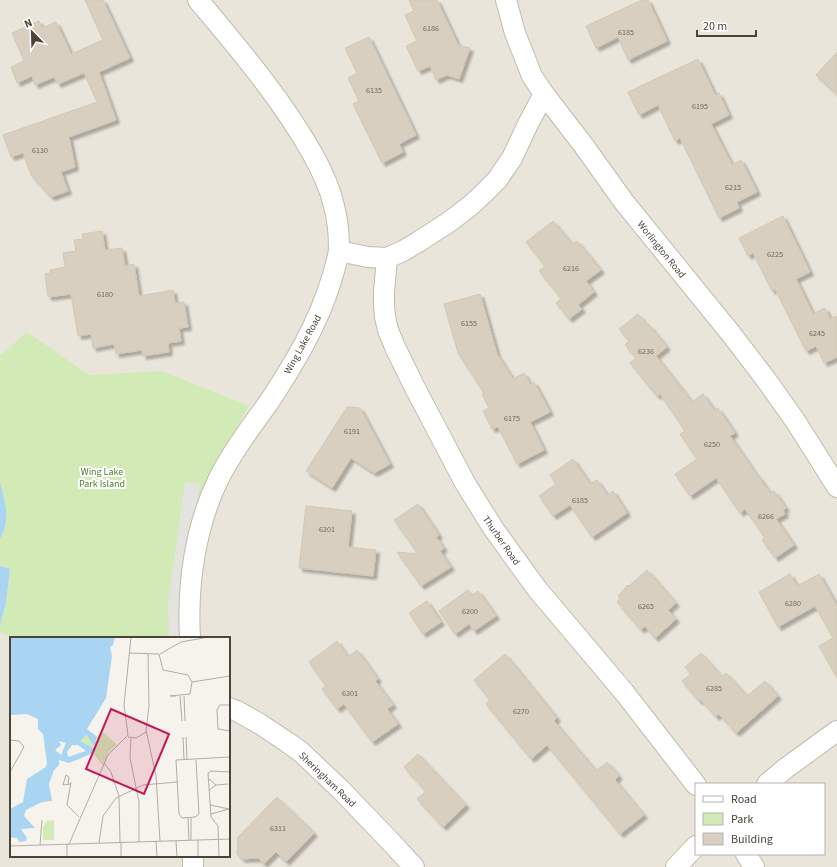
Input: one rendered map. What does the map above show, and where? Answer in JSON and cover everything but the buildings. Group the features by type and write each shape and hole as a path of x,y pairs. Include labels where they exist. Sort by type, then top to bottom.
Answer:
{"street":[{"name":"Wing Lake Road","path":"190,637 189,606 191,582 200,529 208,502 227,462 293,364 314,326 327,295 339,251 338,229 334,205 318,164 274,94 198,0"},
{"name":"Worlington Road","path":"506,0 515,33 523,54 532,76 544,94 624,202 732,335 796,422 837,487"},
{"path":"339,251 368,257 387,258 418,242 449,222 470,206 497,180 512,158 544,94"},
{"name":"Thurber Road","path":"387,258 384,305 388,330 411,380 465,484 493,528 537,589 624,692 695,784"},
{"name":"Sheringham Road","path":"230,708 260,724 301,752 341,790 414,867"},
{"path":"768,783 786,768 837,731"},
{"path":"676,867 695,847"},
{"path":"747,855 754,867"},
{"path":"193,867 194,857"}],"shaded area":[{"path":"0,0 837,0 837,867 0,867"},
{"path":"185,482 200,483 180,603 182,637 169,637 168,603"}],"green space":[{"name":"Wing Lake Park Island","path":"27,332 89,375 162,371 249,406 202,489 192,539 185,637 10,637 0,631 0,625 6,603 10,570 0,566 0,539 6,521 4,498 0,482 0,356"}],"water":[{"path":"0,482 5,504 6,518 0,539"},
{"path":"0,566 10,569 6,603 0,625"}]}
